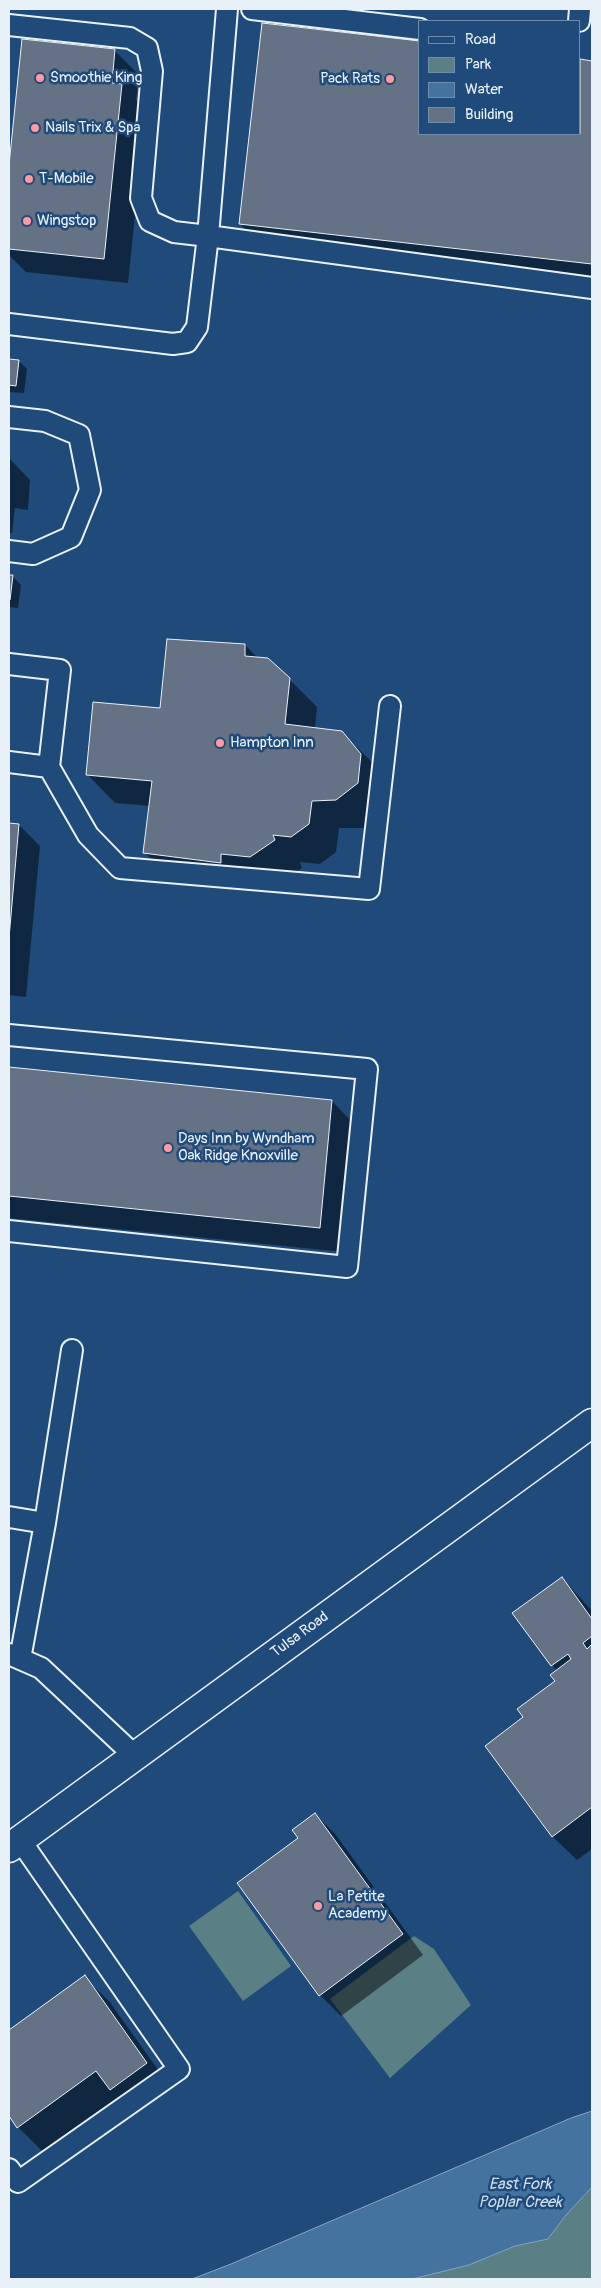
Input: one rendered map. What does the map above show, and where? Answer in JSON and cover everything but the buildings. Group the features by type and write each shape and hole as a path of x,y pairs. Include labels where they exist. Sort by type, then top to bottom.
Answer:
{"street":[{"name":"Tulsa Road","path":"14,1844 592,1423"}],"lane":[{"path":"9,324 173,344 187,342 197,327 208,236 227,9"},
{"path":"252,9 418,28"},
{"path":"9,25 130,38 147,48 152,72 141,198 150,221 174,232 592,288"},
{"path":"9,417 45,421 79,435 90,490 71,537 33,554 9,551"},
{"path":"9,664 60,670 49,767 88,835 120,868 369,889 390,706"},
{"path":"9,762 49,767"},
{"path":"9,1034 367,1069 347,1267 9,1231"},
{"path":"72,1350 45,1523 14,1657 41,1668 135,1756"},
{"path":"9,1517 45,1523"},
{"path":"9,2169 18,2182 179,2069 14,1844"}],"green space":[{"path":"238,1891 291,1966 243,2001 189,1926"},
{"path":"414,1936 434,1949 471,2005 390,2078 330,1999"},
{"path":"592,2187 592,2279 412,2279 469,2265 515,2246 548,2239 566,2215"}],"water":[{"name":"East Fork Poplar Creek","path":"592,2111 592,2187 566,2215 548,2239 515,2246 469,2265 412,2279 192,2279 571,2118"}],"place":[{"name":"Smoothie King","path":"40,78"},
{"name":"Pack Rats","path":"390,79"},
{"name":"Nails Trix & Spa","path":"35,128"},
{"name":"T-Mobile","path":"29,179"},
{"name":"Wingstop","path":"27,221"},
{"name":"Hampton Inn","path":"220,743"},
{"name":"Days Inn by Wyndham Oak Ridge Knoxville","path":"168,1148"},
{"name":"La Petite Academy","path":"318,1906"}]}
